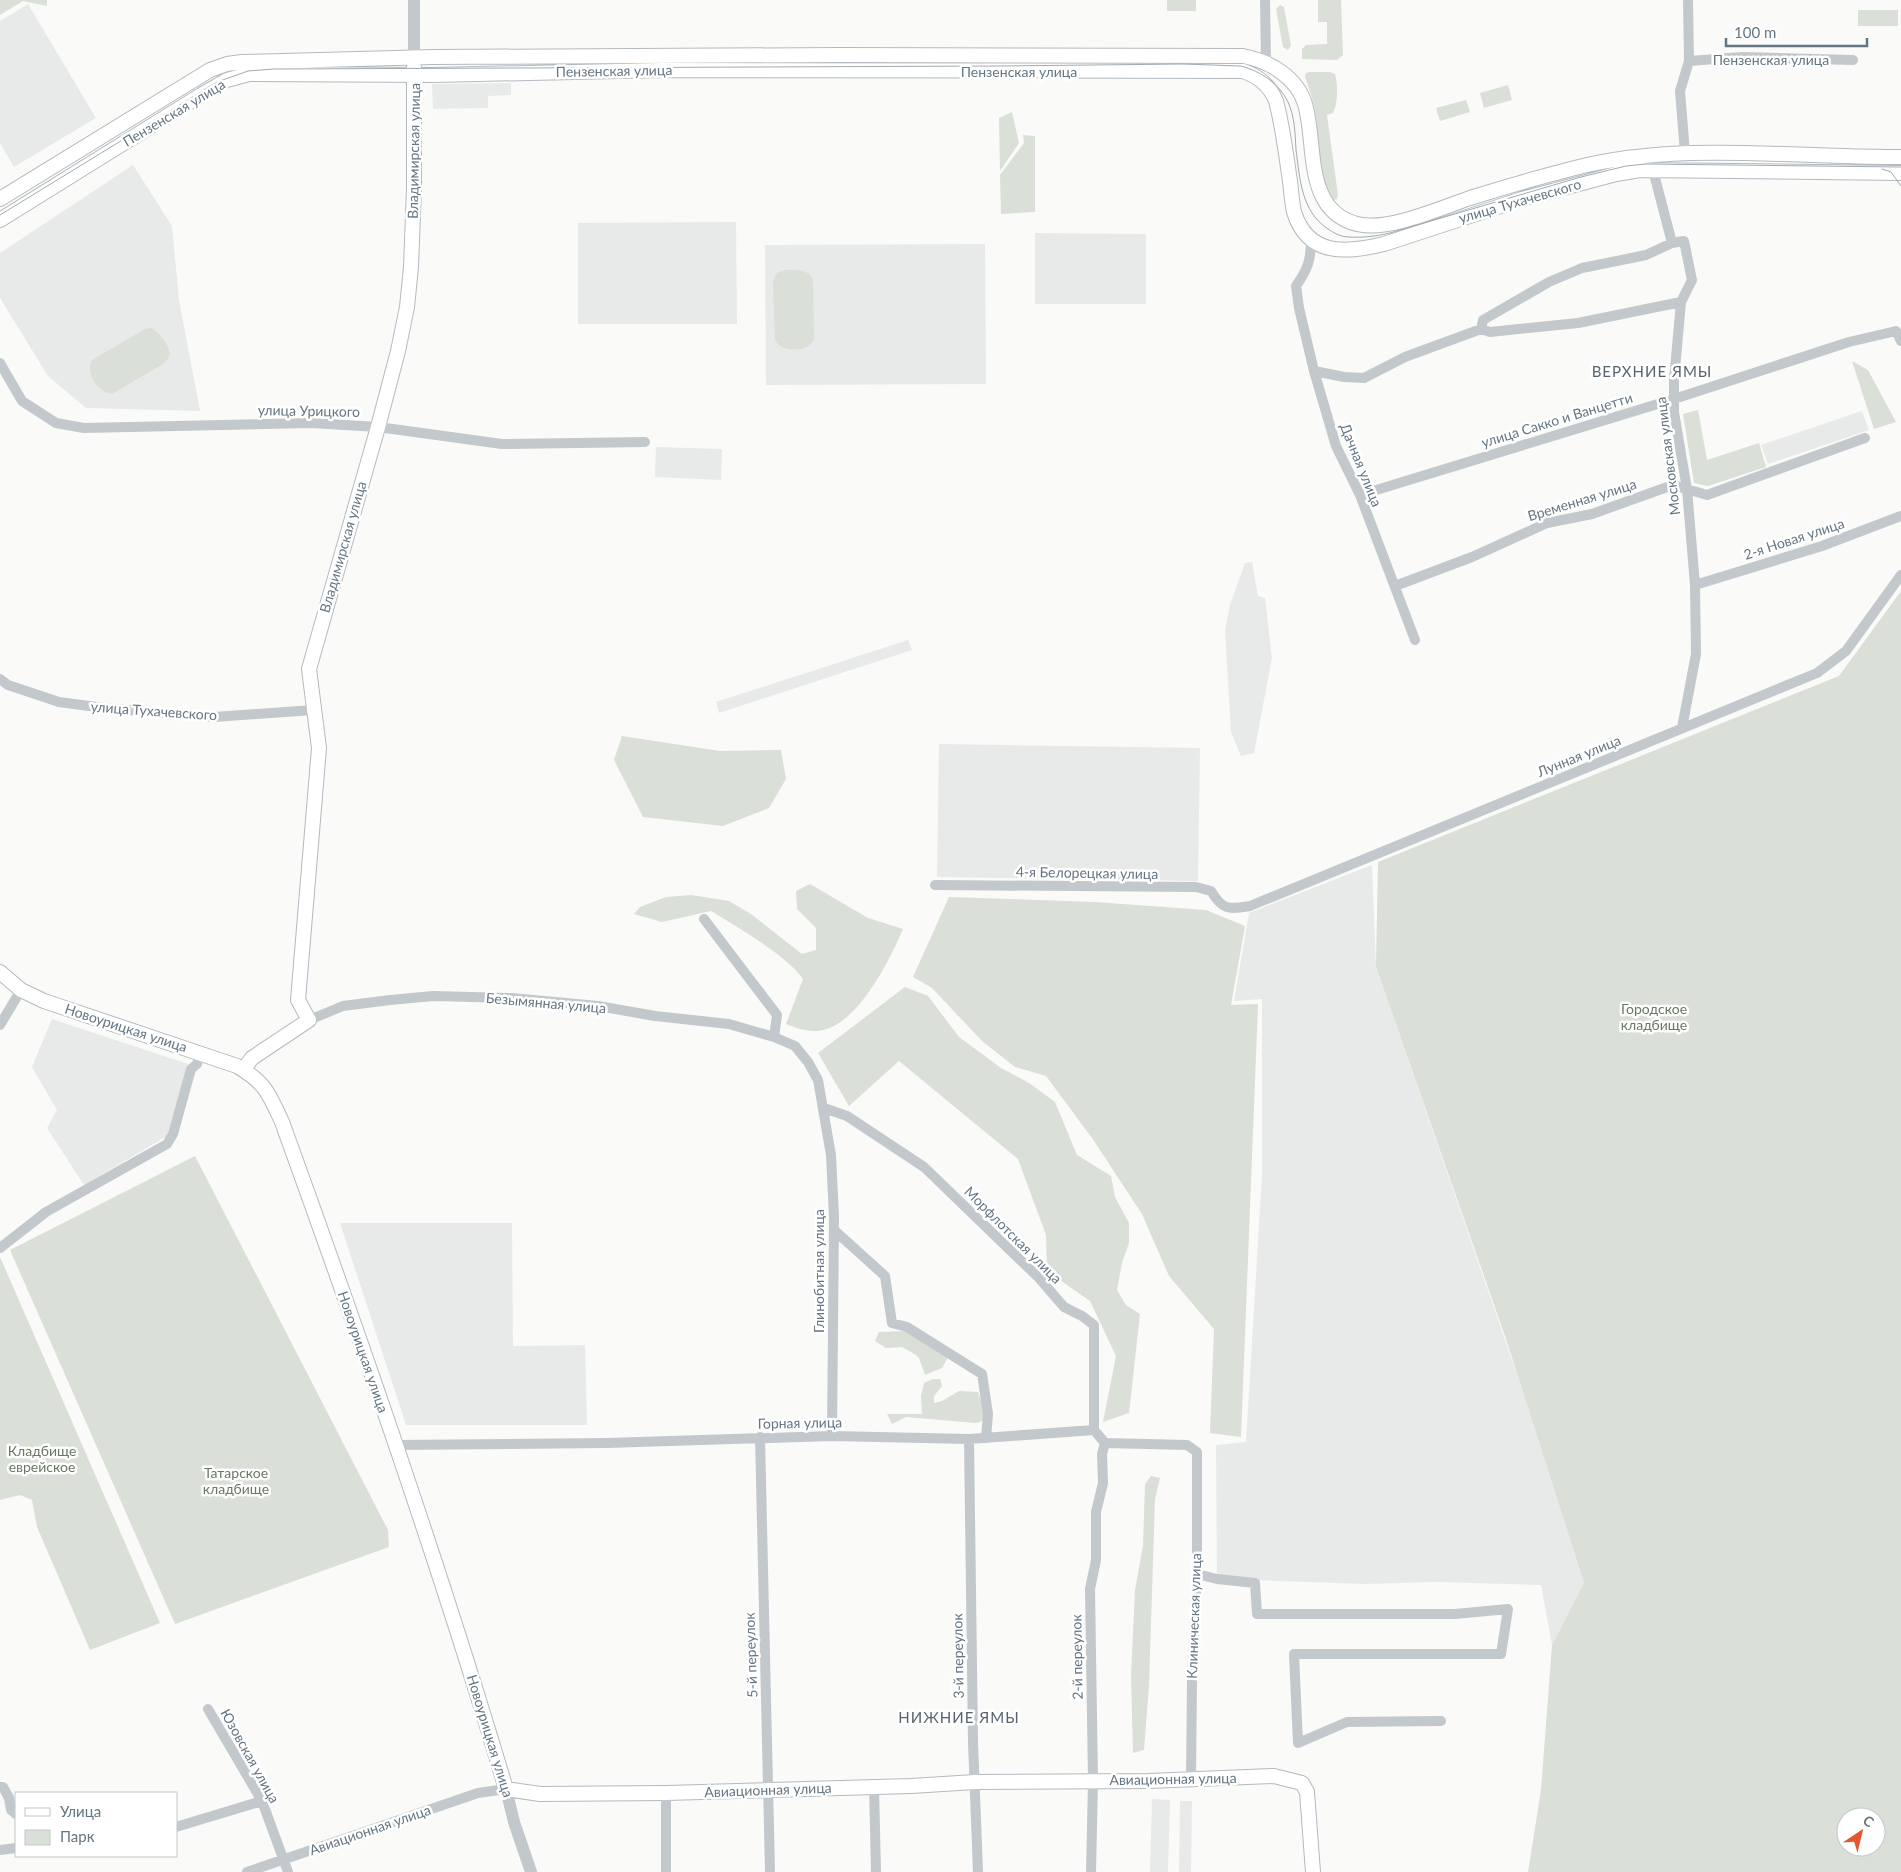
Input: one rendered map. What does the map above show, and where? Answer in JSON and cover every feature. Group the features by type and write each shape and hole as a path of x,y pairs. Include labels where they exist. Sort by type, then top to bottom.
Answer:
{"main road":[{"name":"Пензенская улица","path":"0,199 218,66 234,62 414,57 830,55 1243,56 1269,64"},
{"name":"Владимирская улица","path":"309,1020 298,1000 318,748 309,669 378,426 398,351 407,307 411,267 414,189 414,57"},
{"path":"1264,83 1269,64"},
{"name":"улица Тухачевского","path":"1269,64 1289,79 1305,103 1317,186 1324,199 1333,211 1346,220 1368,226 1400,221 1516,184 1599,162 1649,154 1901,157"},
{"name":"Пензенская улица","path":"0,220 228,80 249,74 414,74 663,70 1236,71 1249,74 1264,83"},
{"name":"улица Тухачевского","path":"1264,83 1273,92 1278,109 1295,214 1304,232 1311,239 1323,247 1333,250 1344,251 1366,248 1530,197 1616,174 1653,170 1901,173"},
{"name":"Новоурицкая улица","path":"0,972 21,990 53,1004 200,1053 243,1070 258,1080 269,1094 282,1122 356,1325 474,1680 506,1789"},
{"name":"Безымянная улица","path":"243,1070 252,1058 309,1020"},
{"name":"Авиационная улица","path":"506,1789 540,1794 666,1793 975,1782 1191,1780 1274,1776 1302,1783 1307,1792 1313,1872"}],"street":[{"path":"414,0 414,57"},
{"path":"1265,0 1269,64"},
{"path":"1684,153 1680,91 1689,61 1688,0"},
{"name":"Пензенская улица","path":"1689,61 1742,57 1854,60"},
{"path":"1481,328 1483,320 1549,282 1582,268 1646,255 1672,243 1653,170"},
{"name":"Дачная улица","path":"1311,239 1311,257 1305,274 1296,286 1299,308 1314,370 1336,446 1360,495 1415,640"},
{"name":"Московская улица","path":"1672,243 1684,241 1692,280 1681,302 1674,380 1674,412 1687,489 1695,585 1696,654 1682,728"},
{"path":"1314,370 1344,377 1364,378 1405,356 1481,328 1490,332 1578,323 1681,302"},
{"name":"улица Сакко и Ванцетти","path":"1360,495 1674,399 1849,342 1896,331 1901,341"},
{"name":"улица Урицкого","path":"0,363 22,401 56,423 84,428 311,423 378,426 502,444 645,442"},
{"name":"Временная улица","path":"1395,586 1472,557 1547,523 1592,514 1674,485 1707,495 1865,438"},
{"name":"2-я Новая улица","path":"1695,585 1822,546 1901,516"},
{"name":"Лунная улица","path":"1230,909 1250,906 1817,674 1846,651 1901,575"},
{"name":"улица Тухачевского","path":"0,679 8,685 59,702 104,708 214,717 313,710"},
{"name":"4-я Белорецкая улица","path":"935,885 1196,887 1211,891 1219,903 1230,909"},
{"path":"704,919 777,1015 774,1037"},
{"path":"0,1025 21,990"},
{"name":"Безымянная улица","path":"309,1020 344,1006 433,996 512,998 598,1006 655,1016 729,1024 774,1037 795,1046 808,1062 818,1080 824,1108"},
{"path":"0,1248 46,1212 167,1144 173,1134 191,1069 197,1064 200,1053"},
{"name":"Глинобитная улица","path":"824,1108 831,1155 834,1230 832,1436"},
{"name":"Морфлотская улица","path":"824,1108 847,1116 924,1167 1039,1278 1064,1307 1082,1316 1094,1325 1094,1430"},
{"path":"834,1230 885,1276 892,1323 907,1327 982,1374 988,1414 986,1438"},
{"path":"1094,1430 1105,1443"},
{"name":"Горная улица","path":"395,1445 607,1443 832,1436 969,1439 1094,1430"},
{"name":"5-й переулок","path":"760,1438 770,1872"},
{"name":"3-й переулок","path":"969,1439 973,1742 978,1872"},
{"name":"Клиническая улица","path":"1105,1443 1187,1446 1196,1452 1197,1574 1192,1680 1191,1780"},
{"name":"2-й переулок","path":"1091,1872 1093,1781 1090,1589 1096,1560 1096,1512 1103,1483 1102,1454 1105,1443"},
{"path":"1197,1574 1216,1579 1255,1583 1256,1614 1455,1614 1508,1609 1501,1654 1294,1654 1298,1743 1347,1722 1441,1721"},
{"name":"Юзовская улица","path":"208,1709 262,1801 288,1872"},
{"path":"0,1787 3,1787 9,1798 11,1810 15,1813"},
{"path":"874,1787 876,1872"},
{"name":"Авиационная улица","path":"247,1872 478,1794 506,1789"},
{"name":"Новоурицкая улица","path":"506,1789 514,1822 531,1872"},
{"path":"666,1793 666,1872"},
{"path":"178,1826 262,1801"},
{"path":"0,1850 15,1848"}],"shaded area":[{"path":"28,4 96,118 14,167 0,143 0,21"},
{"path":"511,83 511,95 488,96 488,108 433,109 432,84"},
{"path":"133,165 172,226 179,300 200,411 86,408 48,376 0,298 0,253"},
{"path":"736,222 737,324 578,324 578,223"},
{"path":"1035,233 1146,234 1146,304 1035,304"},
{"path":"985,244 986,384 766,385 765,245"},
{"path":"1862,411 1869,430 1768,464 1761,445"},
{"path":"656,447 722,449 721,480 655,477"},
{"path":"1252,562 1258,596 1265,598 1272,658 1254,753 1241,756 1231,732 1225,631 1230,605 1245,563"},
{"path":"908,640 912,650 719,713 716,702"},
{"path":"939,744 1200,748 1198,881 937,877"},
{"path":"1372,865 1376,967 1519,1380 1584,1583 1552,1645 1541,1585 1436,1582 1365,1584 1217,1579 1216,1445 1246,1442 1262,1175 1262,999 1234,1001 1249,913"},
{"path":"52,1019 188,1064 167,1136 84,1185 47,1128 57,1110 32,1067"},
{"path":"340,1223 512,1223 513,1346 585,1345 587,1425 406,1425"},
{"path":"1152,1799 1170,1800 1168,1872 1150,1872"},
{"path":"1180,1801 1192,1801 1191,1872 1179,1872"}],"green space":[{"path":"0,0 47,0 47,6 23,1 0,15"},
{"path":"1167,0 1196,0 1196,11 1167,11"},
{"path":"1318,0 1341,0 1343,55 1337,60 1302,59 1302,49 1306,45 1327,44 1327,22 1318,22"},
{"path":"1280,5 1284,7 1291,46 1288,50 1283,47 1276,9"},
{"path":"1858,10 1898,10 1898,26 1858,26"},
{"path":"1330,72 1335,74 1336,78 1336,105 1333,113 1327,115 1338,195 1337,199 1334,200 1327,189 1324,178 1315,111 1305,77 1306,73"},
{"path":"1508,85 1512,100 1484,108 1480,93"},
{"path":"1466,100 1470,112 1440,121 1436,108"},
{"path":"1012,112 1019,143 1000,171 999,118"},
{"path":"1023,135 1035,136 1035,212 1001,214 1000,175 1024,143"},
{"path":"785,270 797,270 808,273 813,280 814,339 807,347 795,350 783,347 775,340 773,281 777,273"},
{"path":"152,328 163,339 169,350 170,354 167,360 112,394 102,390 94,382 90,371 92,360 145,329"},
{"path":"1852,361 1868,370 1896,422 1874,429"},
{"path":"1698,410 1707,460 1759,443 1766,467 1708,486 1694,483 1683,414"},
{"name":"Городское кладбище","path":"1901,591 1901,1872 1528,1872 1541,1790 1552,1645 1584,1583 1506,1339 1376,967 1378,862 1839,676"},
{"path":"622,736 720,751 781,750 786,779 769,808 723,826 643,817 614,760"},
{"path":"810,884 868,918 903,929 889,959 868,993 842,1021 828,1029 810,1031 786,1024 803,979 773,951 711,911 662,922 634,914 640,907 666,897 691,895 729,901 751,914 802,954 816,950 816,928 797,909 796,891"},
{"path":"949,897 1095,902 1206,910 1245,926 1231,1005 1258,1004 1241,1437 1210,1433 1214,1329 1169,1276 1142,1214 1092,1138 1046,1076 1015,1067 982,1041 932,988 913,977"},
{"path":"905,987 928,996 959,1037 1001,1068 1029,1083 1055,1102 1077,1155 1111,1176 1115,1197 1129,1223 1129,1243 1122,1263 1117,1290 1126,1305 1140,1314 1129,1413 1103,1422 1116,1356 1090,1301 1047,1271 1046,1235 1018,1159 899,1061 849,1106 818,1053"},
{"name":"Татарское кладбище","path":"195,1156 388,1530 389,1547 175,1624 10,1250"},
{"name":"Кладбище еврейское","path":"0,1257 160,1623 90,1650 37,1527 32,1500 20,1495 0,1500"},
{"path":"907,1331 948,1357 942,1368 925,1375 919,1358 916,1355 902,1347 886,1348 875,1341 879,1332"},
{"path":"933,1379 940,1379 942,1386 934,1396 934,1403 942,1401 959,1391 978,1392 988,1419 976,1423 906,1417 892,1424 887,1414 922,1414 921,1396 924,1383"},
{"path":"1151,1476 1160,1478 1155,1499 1149,1685 1144,1750 1133,1753 1131,1676 1135,1590 1143,1546 1145,1484"}],"tram line":[{"path":"0,215 217,82 248,71 274,69 1183,64 1241,66 1255,71 1268,79 1284,95 1293,120 1299,172 1307,204 1319,222 1340,236 1349,237 1370,237 1390,233 1581,177 1626,166 1646,164 1901,167"},
{"path":"1882,169 1891,172 1901,186"}],"district":[{"name":"ВЕРХНИЕ ЯМЫ","path":"1652,372"},
{"name":"НИЖНИЕ ЯМЫ","path":"959,1718"}]}
